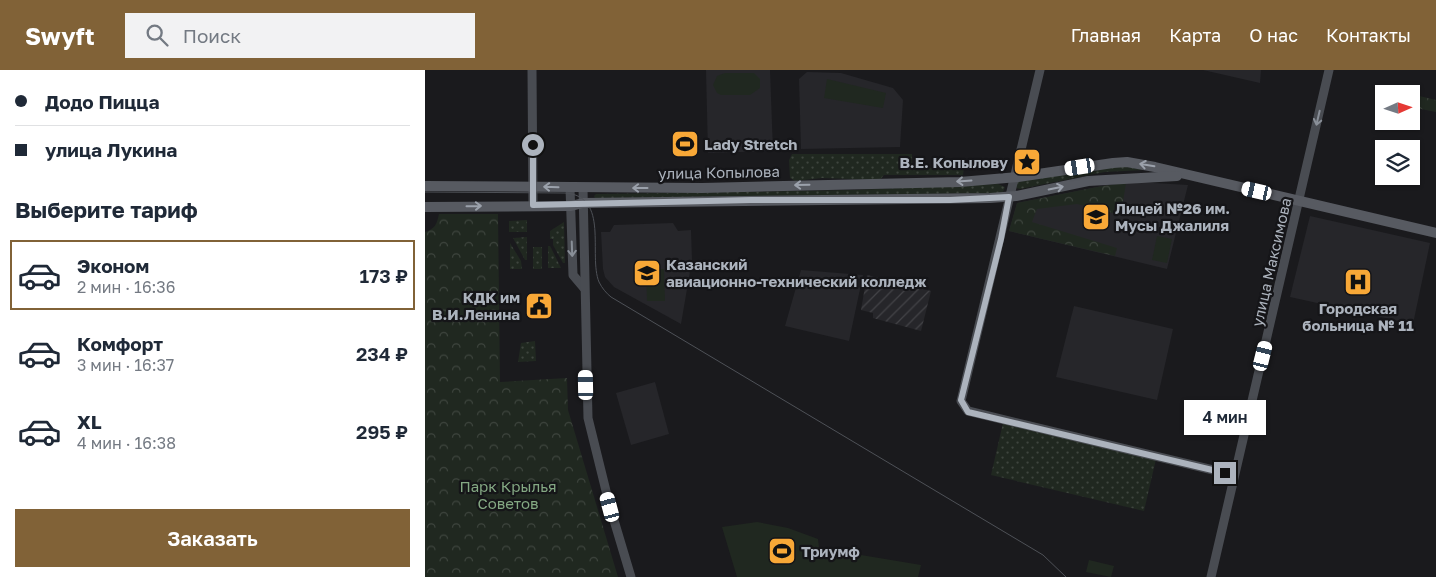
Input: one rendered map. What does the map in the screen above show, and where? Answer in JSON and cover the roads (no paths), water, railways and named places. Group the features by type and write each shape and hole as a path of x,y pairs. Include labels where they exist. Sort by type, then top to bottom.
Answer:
{"main road":[{"name":"улица Копылова","path":"425,186 712,188 951,182 1013,178 1097,164 1127,162 1155,167 1194,178"},
{"name":"улица Копылова","path":"425,207 571,206 583,204 760,200 950,200 1009,197 1115,178 1194,178"},
{"path":"1194,178 1436,233"}],"street":[{"path":"532,70 533,205"},
{"path":"1040,70 961,400 968,412 1234,475"},
{"name":"улица Максимова","path":"1211,577 1329,70"},
{"path":"570,188 573,275 583,288"},
{"path":"583,188 583,288 586,385 591,434 631,577"}],"tram line":[{"path":"425,192 565,193 579,197 588,204 593,215 596,271 600,284 611,297 1043,555 1066,577"}],"place":[{"name":"Lady Stretch","path":"685,144"},
{"name":"В.Е. Копылову","path":"1027,162"},
{"name":"Лицей №26 им. Мусы Джалиля","path":"1096,217"},
{"name":"Казанский авиационно-технический колледж","path":"647,273"},
{"name":"Городская больница № 11","path":"1358,282"},
{"name":"КДК им В.И.Ленина","path":"539,306"},
{"name":"Триумф","path":"782,551"}],"park label":[{"name":"Парк Крылья Советов","path":"508,494"}]}
